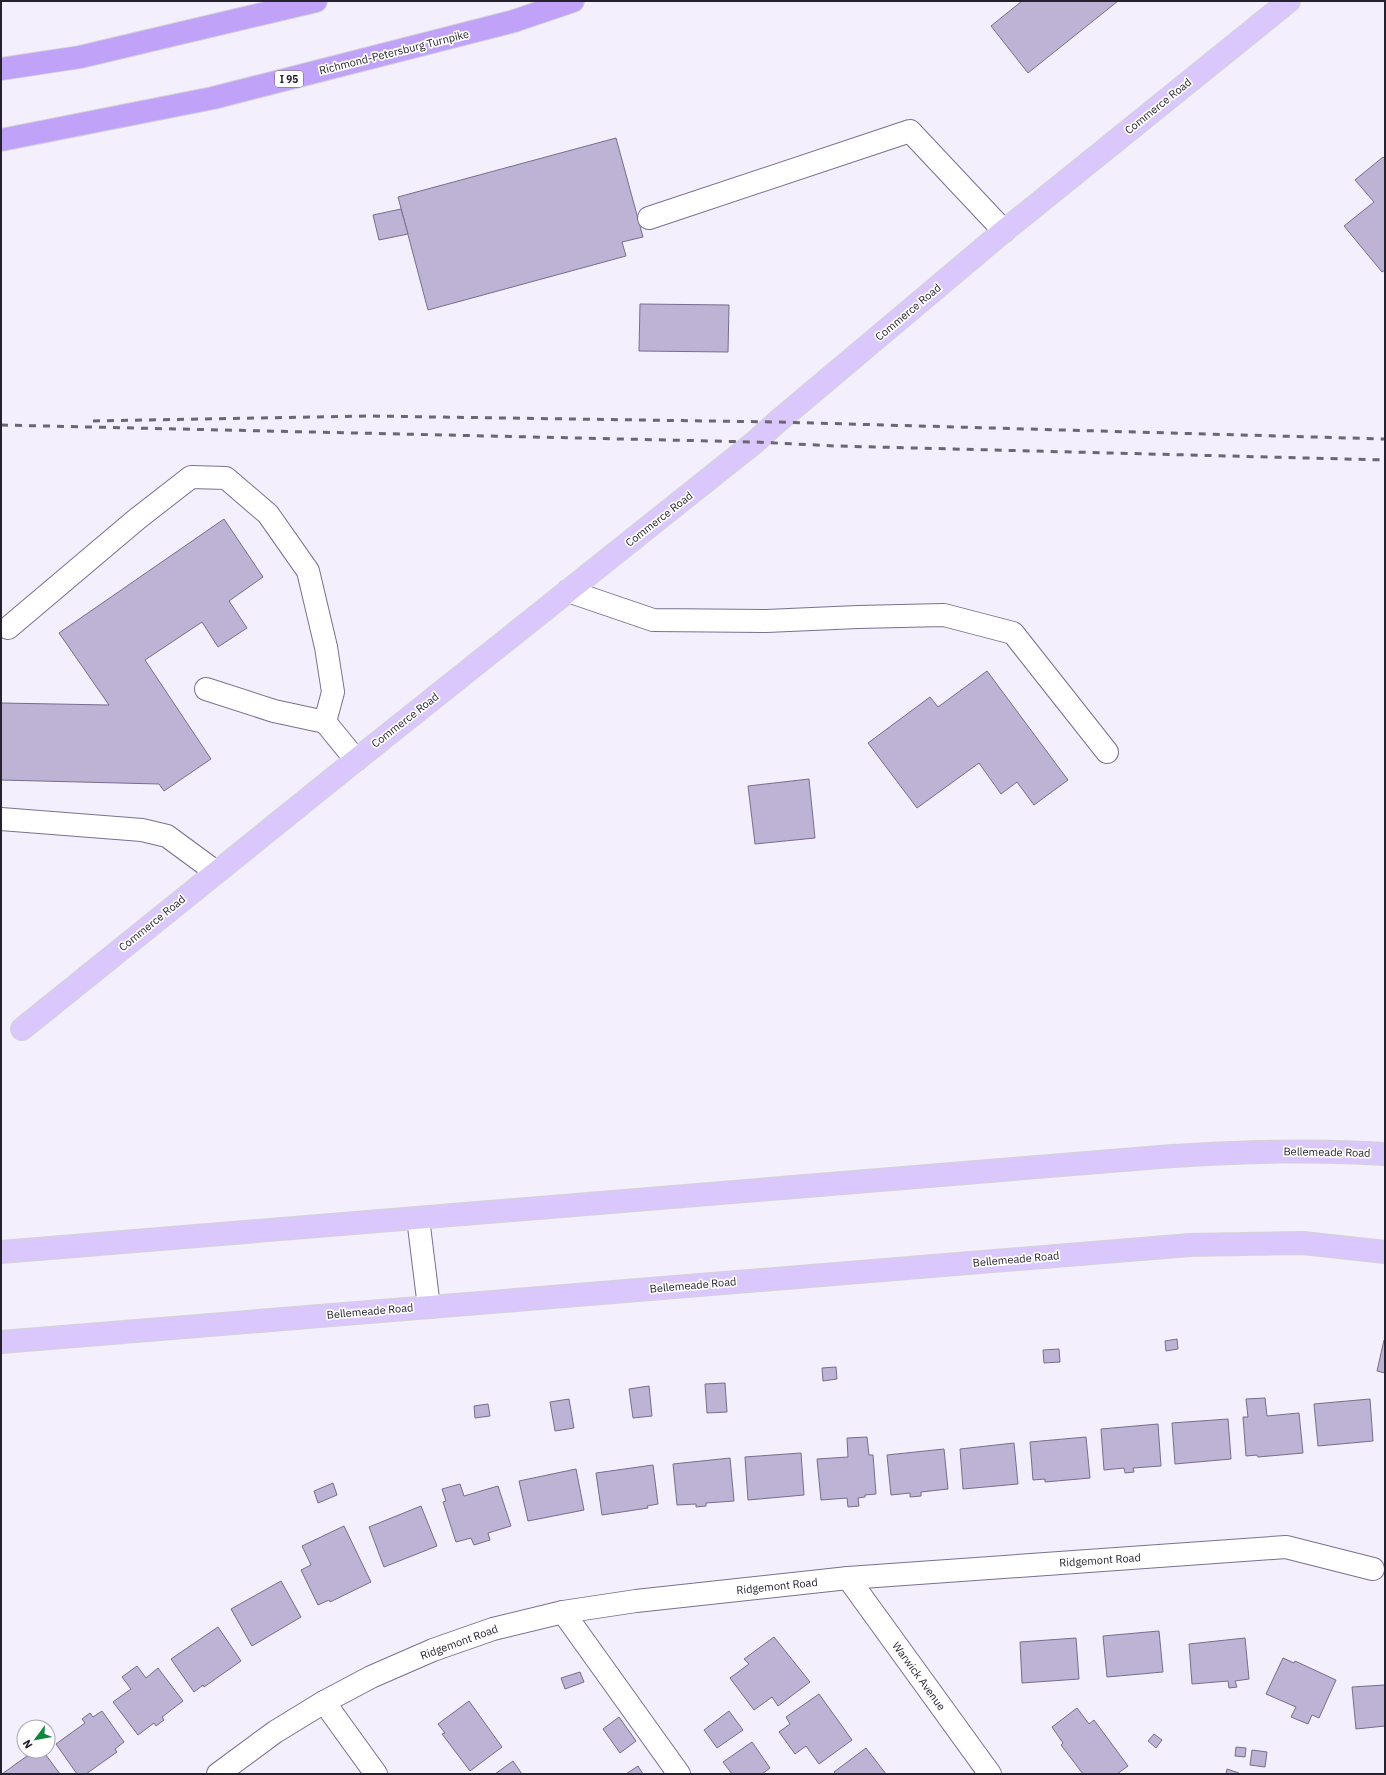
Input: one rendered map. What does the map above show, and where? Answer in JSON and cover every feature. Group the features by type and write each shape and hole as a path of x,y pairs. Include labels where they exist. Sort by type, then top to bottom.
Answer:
{"highway":[{"path":"1,68 80,57 316,1"},
{"name":"Richmond-Petersburg Turnpike","path":"1,140 213,98 514,21 573,1"}],"main road":[{"name":"Commerce Road","path":"22,1029 216,872 755,442 783,416 1004,231 1289,1"},
{"name":"Bellemeade Road","path":"1,1252 1172,1156 1285,1151 1343,1151 1385,1154"},
{"name":"Bellemeade Road","path":"1,1342 1190,1245 1303,1243 1385,1252"}],"street":[{"path":"649,218 910,131 1004,231"},
{"path":"8,628 137,519 191,477 226,478 268,514 308,571 326,647 333,692 324,722"},
{"path":"568,591 653,620 766,620 944,616 1013,633 1107,752"},
{"path":"206,689 274,711 324,722 356,760"},
{"path":"1,819 142,830 167,836 216,872"},
{"path":"418,1218 429,1307"},
{"name":"Ridgemont Road","path":"218,1774 275,1732 324,1702 371,1677 433,1650 493,1629 563,1612 636,1601 848,1578 1286,1547 1373,1569"},
{"name":"Warwick Avenue","path":"848,1578 990,1774"},
{"path":"563,1612 679,1774"},
{"path":"324,1702 376,1774"}],"building":[{"path":"1022,1 1118,1 1028,73 991,26"},
{"path":"616,138 643,237 622,242 626,256 428,310 398,197"},
{"path":"1383,157 1385,159 1385,270 1382,272 1344,226 1374,202 1355,180"},
{"path":"401,209 408,234 379,240 373,215"},
{"path":"640,304 729,305 728,352 639,351"},
{"path":"224,519 263,577 229,601 247,628 218,647 202,622 145,660 211,759 164,791 159,784 1,780 1,703 109,705 59,633"},
{"path":"987,671 1068,780 1034,805 1017,782 1001,794 979,763 917,808 868,743 930,697 938,707"},
{"path":"809,779 815,838 755,844 748,786"},
{"path":"1177,1339 1178,1349 1166,1351 1165,1341"},
{"path":"1385,1340 1385,1373 1377,1371"},
{"path":"1059,1349 1060,1362 1044,1363 1043,1350"},
{"path":"836,1367 837,1379 823,1381 822,1368"},
{"path":"725,1383 727,1412 707,1413 705,1384"},
{"path":"649,1386 652,1416 633,1418 629,1389"},
{"path":"1265,1398 1267,1416 1299,1413 1303,1453 1258,1457 1257,1455 1246,1456 1243,1417 1248,1417 1246,1399"},
{"path":"569,1399 574,1428 555,1431 550,1402"},
{"path":"1370,1399 1373,1441 1318,1446 1314,1404"},
{"path":"488,1404 490,1416 475,1418 474,1406"},
{"path":"1228,1419 1231,1459 1175,1464 1172,1423"},
{"path":"1158,1424 1161,1466 1133,1468 1134,1472 1125,1473 1124,1468 1104,1470 1101,1429"},
{"path":"867,1437 869,1455 873,1455 876,1494 865,1495 865,1497 858,1498 859,1506 848,1507 847,1498 821,1500 817,1459 848,1457 847,1438"},
{"path":"1086,1437 1090,1478 1045,1482 1045,1479 1033,1480 1030,1442"},
{"path":"1014,1443 1018,1484 963,1489 960,1449"},
{"path":"944,1449 948,1489 921,1492 921,1496 910,1497 910,1493 891,1495 887,1455"},
{"path":"801,1453 804,1495 748,1500 745,1457"},
{"path":"730,1458 734,1501 706,1503 706,1506 696,1507 696,1504 677,1505 673,1464"},
{"path":"653,1465 658,1504 647,1506 648,1508 602,1515 596,1473"},
{"path":"576,1469 584,1510 528,1521 519,1481"},
{"path":"333,1483 337,1495 318,1503 314,1491"},
{"path":"460,1484 464,1496 498,1486 511,1526 488,1533 490,1540 474,1545 471,1538 456,1542 443,1502 446,1501 442,1489"},
{"path":"421,1506 437,1546 384,1567 369,1527"},
{"path":"344,1526 371,1582 330,1602 329,1600 318,1605 301,1570 311,1565 302,1546"},
{"path":"281,1581 301,1617 252,1646 231,1609"},
{"path":"218,1627 241,1661 204,1687 203,1685 194,1692 171,1659"},
{"path":"1159,1631 1163,1672 1107,1677 1103,1636"},
{"path":"774,1637 810,1682 778,1706 772,1697 754,1710 730,1678 749,1664 744,1659"},
{"path":"1076,1638 1079,1679 1022,1683 1020,1642"},
{"path":"1245,1638 1249,1679 1235,1681 1237,1687 1229,1688 1228,1681 1192,1684 1189,1644"},
{"path":"1283,1658 1294,1663 1295,1661 1336,1680 1319,1718 1312,1715 1308,1724 1291,1717 1296,1707 1266,1694"},
{"path":"137,1666 146,1678 158,1668 183,1701 162,1717 164,1720 156,1726 154,1723 138,1735 113,1702 131,1689 122,1677"},
{"path":"580,1672 584,1682 565,1689 561,1678"},
{"path":"1385,1685 1385,1726 1356,1729 1352,1687"},
{"path":"819,1694 852,1740 819,1764 806,1746 795,1754 779,1732 790,1724 786,1717"},
{"path":"469,1701 502,1747 470,1771 442,1734 445,1733 438,1724"},
{"path":"1077,1708 1089,1724 1094,1720 1128,1766 1117,1774 1083,1774 1061,1745 1063,1743 1052,1727"},
{"path":"102,1711 124,1742 115,1749 117,1752 86,1774 77,1774 56,1744 85,1723 82,1719 90,1713 93,1717"},
{"path":"729,1711 743,1730 717,1748 704,1730"},
{"path":"619,1717 636,1741 620,1753 603,1729"},
{"path":"1154,1734 1162,1740 1156,1748 1148,1741"},
{"path":"752,1742 770,1768 762,1774 732,1774 723,1762"},
{"path":"1236,1747 1246,1748 1245,1757 1235,1756"},
{"path":"866,1748 886,1774 836,1774 834,1772"},
{"path":"1252,1750 1267,1752 1265,1767 1250,1765"},
{"path":"23,1759 49,1759 60,1774 2,1774"},
{"path":"513,1761 522,1774 495,1774"},
{"path":"638,1766 643,1774 626,1774"},
{"path":"1227,1769 1239,1773 1239,1774 1226,1774"}],"railway":[{"path":"93,421 369,416 777,422 1385,439"},
{"path":"1,425 755,442 836,446 1385,460"}]}
